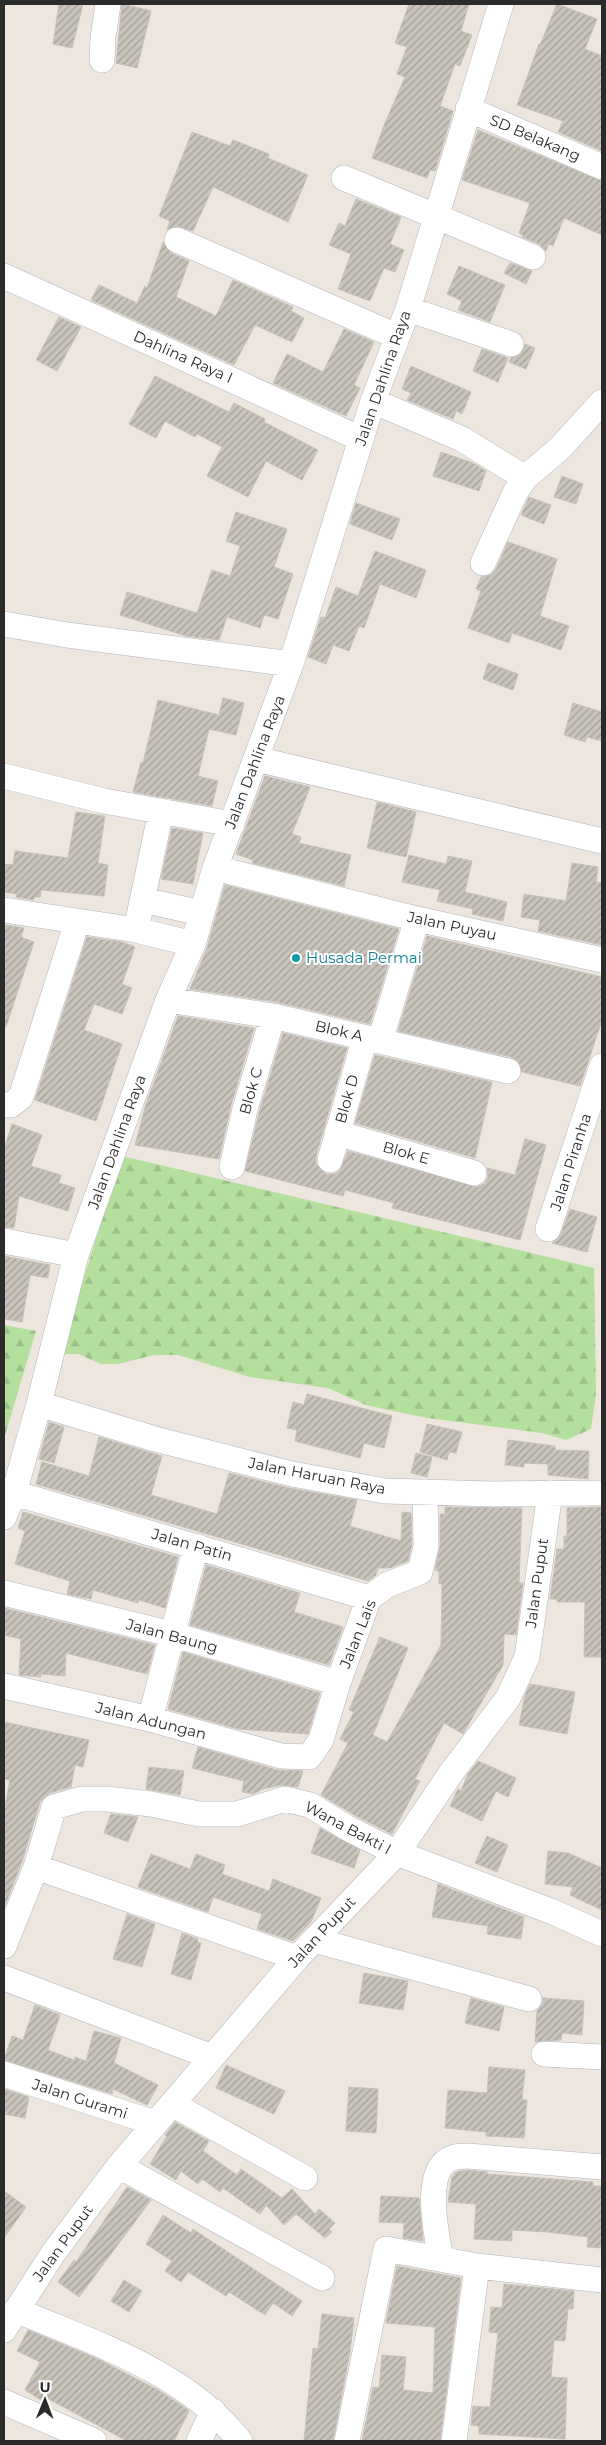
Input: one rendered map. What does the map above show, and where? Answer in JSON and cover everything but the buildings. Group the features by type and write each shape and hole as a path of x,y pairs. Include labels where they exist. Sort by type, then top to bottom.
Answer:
{"street":[{"path":"102,60 108,4"},
{"name":"Jalan Dahlina Raya","path":"4,1517 14,1493 39,1404 76,1255 168,1000 192,944 215,868 291,664 373,401 408,308 501,4"},
{"name":"SD Belakang","path":"468,109 602,167"},
{"path":"344,178 533,257"},
{"path":"177,240 396,336"},
{"name":"Dahlina Raya I","path":"4,276 361,439"},
{"path":"408,308 511,344"},
{"path":"373,401 462,438 525,478"},
{"path":"483,563 515,493 525,478 560,448 602,402"},
{"path":"4,624 67,635 291,664"},
{"path":"256,759 602,841"},
{"path":"4,776 104,801 232,824"},
{"path":"136,930 160,811"},
{"name":"Jalan Puyau","path":"215,868 416,919 602,960"},
{"path":"143,900 201,913"},
{"path":"4,910 136,930 192,944"},
{"name":"Blok D","path":"330,1160 337,1133 416,919"},
{"path":"4,1105 11,1105 21,1097 77,922"},
{"name":"Blok A","path":"168,1000 273,1016 508,1071"},
{"name":"Blok C","path":"232,1167 245,1109 273,1016"},
{"name":"Jalan Piranha","path":"548,1229 602,1066"},
{"name":"Blok E","path":"337,1133 474,1173"},
{"path":"4,1241 76,1255"},
{"name":"Jalan Haruan Raya","path":"39,1404 154,1439 292,1474 385,1491 602,1493"},
{"name":"Jalan Lais","path":"297,1758 309,1757 321,1740 338,1684 369,1598 387,1585 420,1572 426,1546 425,1492"},
{"name":"Jalan Patin","path":"14,1493 369,1598"},
{"name":"Jalan Puput","path":"10,2320 54,2252 119,2166 297,1958 397,1853 451,1773 508,1698 526,1657 550,1493"},
{"path":"150,1719 171,1634 196,1546"},
{"name":"Jalan Baung","path":"4,1593 171,1634 338,1684"},
{"name":"Jalan Adungan","path":"4,1686 150,1719 282,1756 297,1758"},
{"name":"Wana Bakti I","path":"36,1867 54,1807 82,1799 107,1799 151,1804 199,1814 237,1814 285,1799 310,1805 349,1829 397,1853 553,1912 602,1934"},
{"path":"4,1946 36,1867 297,1958"},
{"path":"314,1940 529,1999"},
{"path":"4,1978 212,2057"},
{"path":"544,2054 602,2057"},
{"name":"Jalan Gurami","path":"4,2074 155,2123"},
{"path":"172,2104 305,2178"},
{"path":"441,2258 434,2222 435,2188 438,2172 446,2162 456,2156 602,2167"},
{"path":"119,2166 322,2278"},
{"path":"347,2441 386,2249 477,2266 602,2280"},
{"path":"454,2441 477,2266"},
{"path":"10,2320 141,2364 181,2385 213,2411 240,2441"},
{"path":"4,2402 94,2441"},
{"path":"199,2441 213,2411"}],"green space":[{"path":"122,1156 594,1268 596,1393 591,1429 566,1440 542,1433 428,1418 366,1405 328,1388 250,1377 178,1355 154,1355 118,1364 101,1364 78,1354 60,1354"},
{"path":"4,1325 36,1331 4,1439"}],"place":[{"name":"Husada Permai","path":"296,958"}]}
